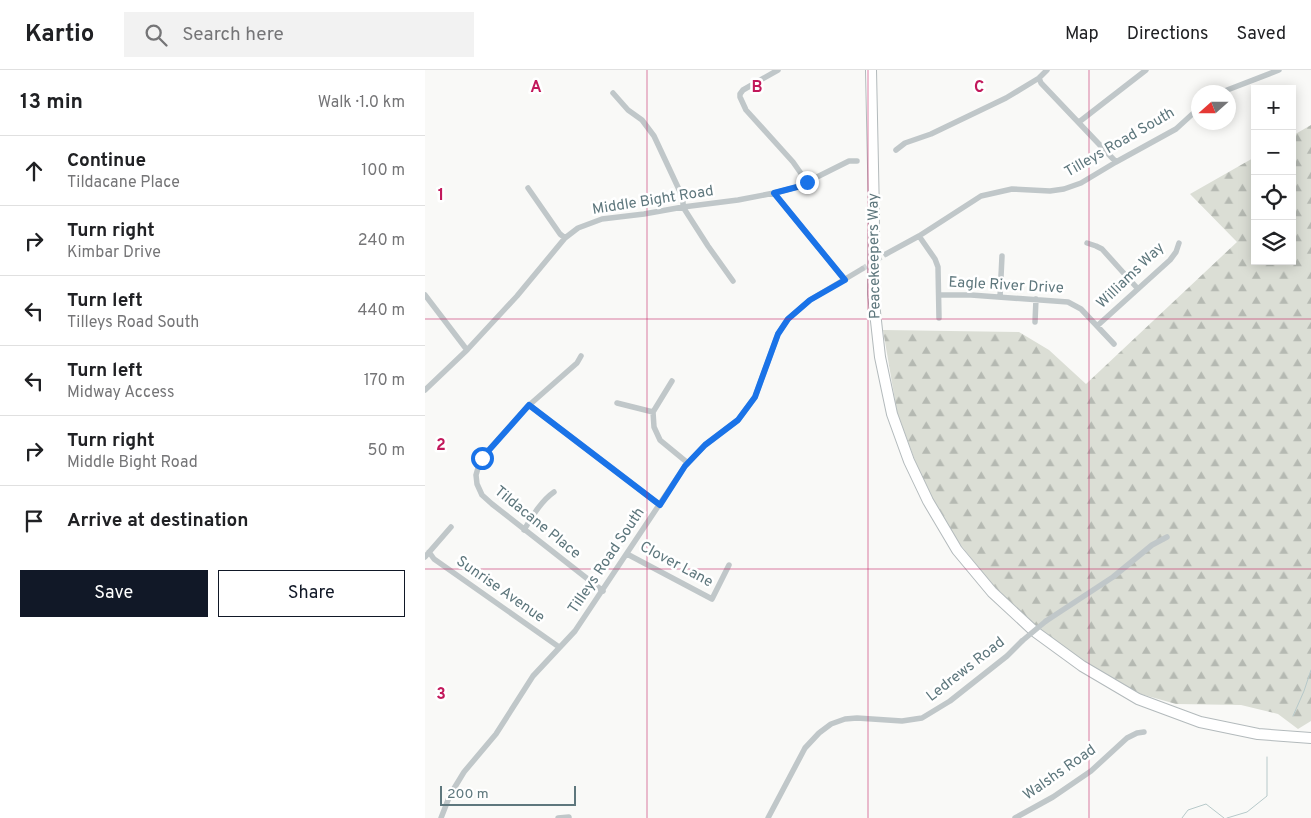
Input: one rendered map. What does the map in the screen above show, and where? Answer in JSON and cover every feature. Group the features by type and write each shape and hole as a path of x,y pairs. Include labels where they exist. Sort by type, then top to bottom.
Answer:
{"highway":[{"name":"Peacekeepers Way","path":"871,70 874,214 873,294 880,356 892,414 909,461 928,501 957,550 992,592 1034,631 1083,666 1138,700 1200,722 1258,734 1311,738"}],"street":[{"path":"778,70 743,90 740,97 746,110 793,162 807,182"},
{"path":"896,150 905,143 931,134 1006,98 1039,78 1047,70"},
{"path":"1079,122 1146,70"},
{"path":"1236,87 1279,70"},
{"path":"1039,78 1041,83 1116,162"},
{"path":"613,93 628,110 642,120 654,136 683,198 683,207 733,281"},
{"name":"Tilleys Road South","path":"886,254 919,236 981,196 1012,189 1050,192 1081,183 1176,129 1191,115"},
{"name":"Middle Bight Road","path":"425,390 467,350 517,296 565,238 578,228 602,219 738,200 774,193 797,187 849,161 857,160"},
{"path":"528,188 560,234 565,238"},
{"path":"774,193 845,280"},
{"path":"919,236 937,263 939,318"},
{"path":"1087,243 1102,249 1138,289"},
{"name":"Williams Way","path":"1097,326 1173,257 1179,243"},
{"path":"1000,297 1002,256"},
{"name":"Tilleys Road South","path":"441,818 450,795 464,772 496,734 533,676 575,631 688,463 705,445 738,420 755,397 778,334 788,319 810,300 862,269"},
{"path":"425,295 467,350"},
{"name":"Eagle River Drive","path":"939,295 1063,300 1081,309 1114,344"},
{"path":"1035,322 1036,299"},
{"name":"Tildacane Place","path":"581,356 577,363 529,405 482,458 476,475 477,484 482,495 603,591"},
{"path":"672,381 653,412 654,428 660,440 688,463"},
{"path":"617,403 653,412"},
{"path":"529,405 660,505"},
{"path":"525,530 530,520 553,492"},
{"path":"427,554 451,527"},
{"name":"Ledrews Road","path":"768,818 805,748 819,733 831,724 845,719 857,718 901,722 921,718 950,702 1007,656 1046,621 1113,578 1152,545 1167,537"},
{"name":"Sunrise Avenue","path":"427,554 559,647"},
{"name":"Clover Lane","path":"627,554 712,599 729,565"},
{"name":"Walshs Road","path":"1015,818 1053,797 1091,771 1127,738 1143,732"},
{"path":"558,818 569,817"}],"green space":[{"path":"1311,125 1311,721 1298,729 1278,714 1241,705 1176,704 1137,693 1069,652 1033,626 990,582 949,530 920,474 897,412 883,330 1019,332 1049,350 1086,384 1237,242 1190,194 1251,159 1251,265 1296,265 1296,134"}],"waterway":[{"path":"1293,716 1311,670"},
{"path":"1227,818 1247,812 1267,796 1267,757"},
{"path":"1182,818 1188,810 1206,804 1224,818"}],"tunnel":[{"path":"862,269 886,254"}],"route":[{"path":"482,458 529,405 660,505 685,466 705,445 738,420 755,397 778,334 788,319 810,300 845,280 774,193 797,187 807,182"}]}
